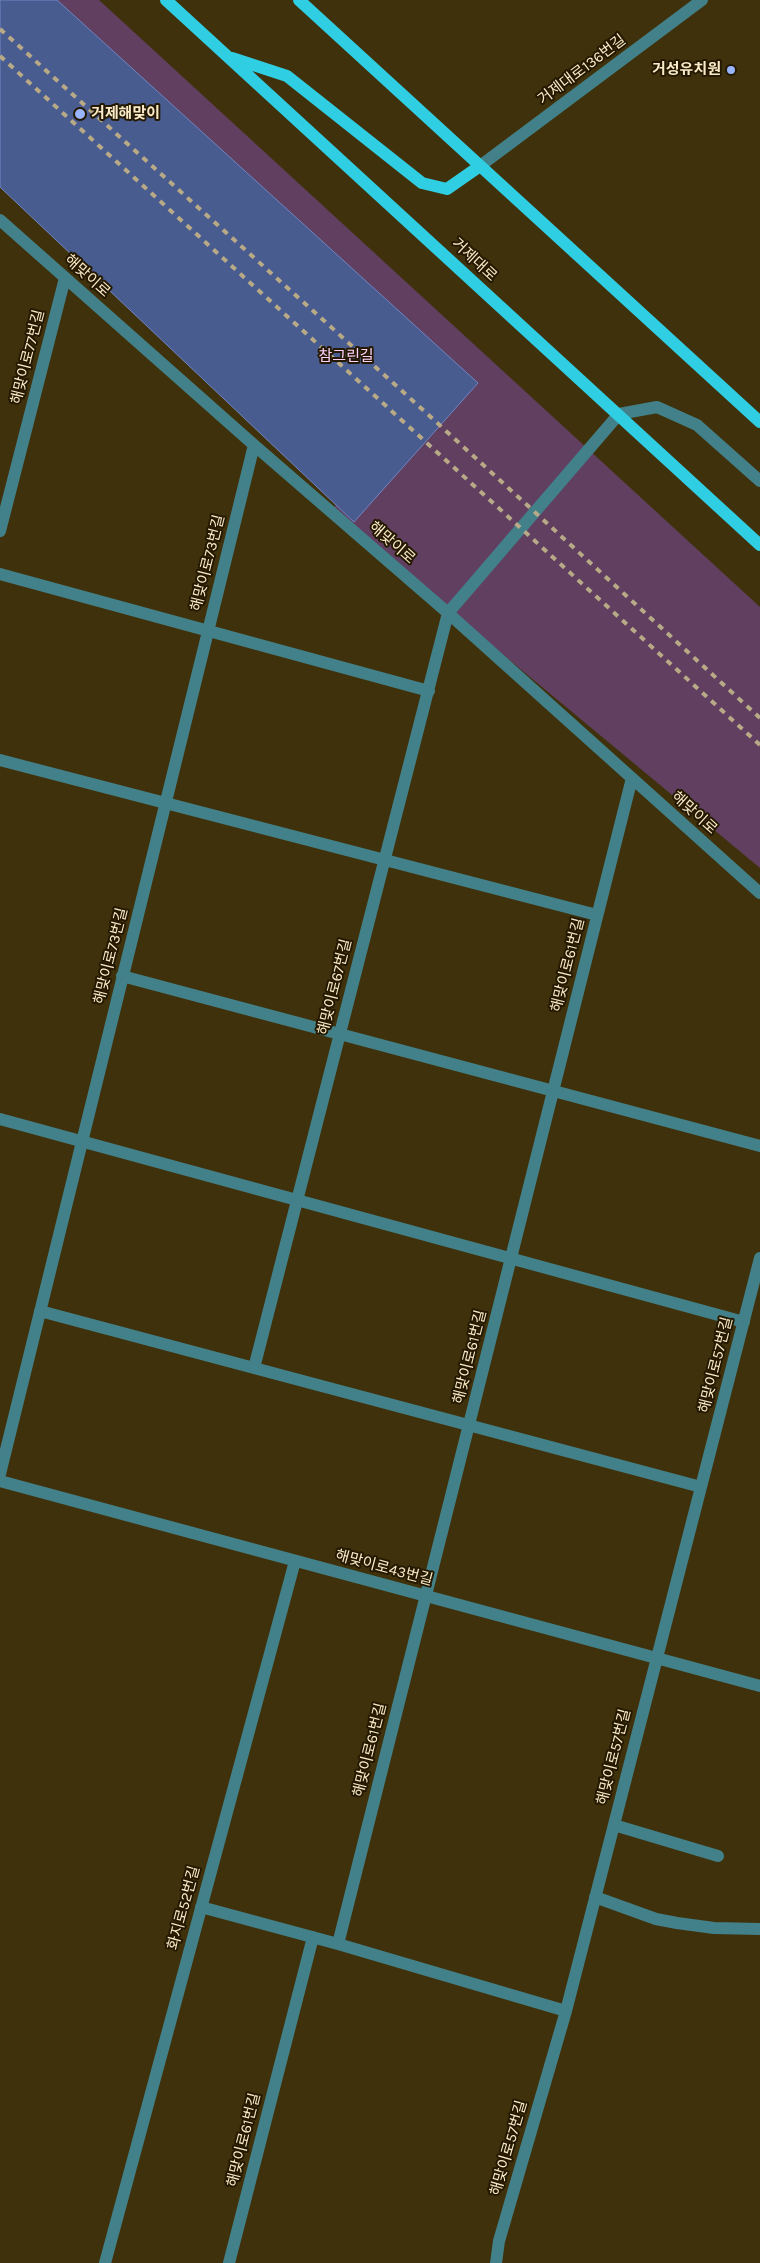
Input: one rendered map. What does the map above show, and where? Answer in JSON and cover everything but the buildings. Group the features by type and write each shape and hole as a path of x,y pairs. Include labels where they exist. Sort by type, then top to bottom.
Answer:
{"main road":[{"name":"거제대로","path":"166,0 760,544"},
{"path":"299,0 760,422"},
{"path":"228,56 287,76 422,183 447,189 480,166"}],"street":[{"name":"거제대로136번길","path":"480,166 702,0"},
{"name":"해맞이로","path":"0,220 448,614 760,893"},
{"name":"해맞이로77번길","path":"0,531 65,278"},
{"path":"448,614 619,414 657,407 697,425 760,481"},
{"name":"해맞이로73번길","path":"0,1474 254,445"},
{"path":"0,574 429,692"},
{"name":"해맞이로67번길","path":"254,1368 448,614"},
{"path":"0,760 597,915"},
{"name":"해맞이로61번길","path":"338,1944 632,778"},
{"path":"122,976 760,1146"},
{"path":"0,1119 744,1322"},
{"name":"해맞이로57번길","path":"496,2263 499,2241 566,2011 760,1258"},
{"path":"40,1311 701,1487"},
{"name":"해맞이로43번길","path":"0,1481 760,1686"},
{"name":"화지로52번길","path":"105,2263 295,1561"},
{"path":"614,1825 718,1856"},
{"path":"595,1897 656,1919 714,1928 760,1929"},
{"path":"201,1906 566,2011"},
{"name":"해맞이로61번길","path":"229,2263 313,1938"}],"green space":[{"name":"참그린길","path":"0,0 99,0 760,607 760,868 330,511 367,472"}],"railway":[{"path":"0,29 422,409 760,718"},
{"path":"0,56 760,745"}],"place":[{"name":"거성유치원","path":"731,70"},
{"name":"거제해맞이","path":"80,114"}]}
